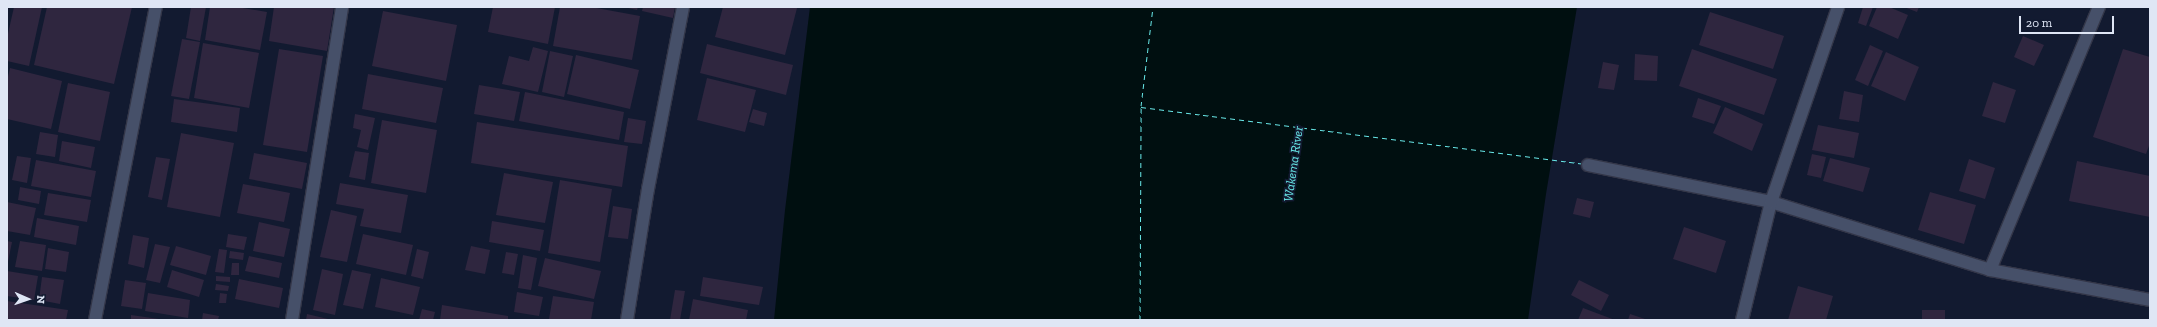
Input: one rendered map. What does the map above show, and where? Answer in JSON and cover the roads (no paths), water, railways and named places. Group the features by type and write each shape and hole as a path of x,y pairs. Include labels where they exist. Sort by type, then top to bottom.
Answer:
{"street":[{"path":"96,320 156,7"},
{"path":"292,320 342,7"},
{"path":"627,320 648,189 683,7"},
{"path":"1742,320 1771,202 1838,7"},
{"path":"1990,270 2099,7"},
{"path":"1588,165 1771,202 1990,270 2150,300"}],"water":[{"name":"Wakema River","path":"810,7 1577,7 1546,194 1528,320 774,320 785,210"}]}
